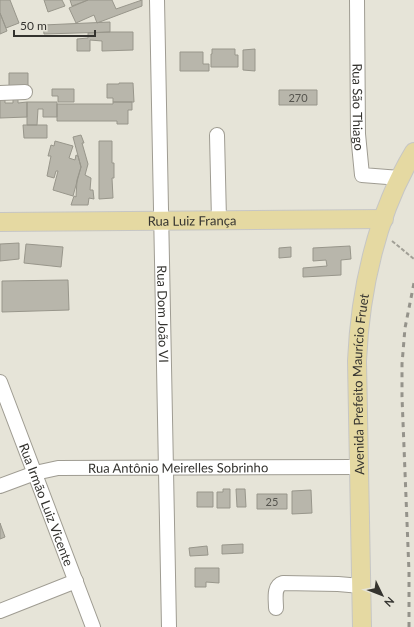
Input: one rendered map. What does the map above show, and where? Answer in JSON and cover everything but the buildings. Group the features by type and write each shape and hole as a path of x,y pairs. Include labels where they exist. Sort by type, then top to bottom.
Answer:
{"main road":[{"name":"Avenida Prefeito Maurício Fruet","path":"362,627 356,361 358,335 364,286 381,227 400,178 414,152"},
{"name":"Rua Luiz França","path":"0,222 219,220 381,227"}],"street":[{"name":"Rua Dom João VI","path":"157,0 169,627"},
{"name":"Rua São Thiago","path":"358,0 358,143 362,175 400,178"},
{"path":"0,93 25,92"},
{"path":"217,135 219,220"},
{"name":"Rua Irmão Luiz Vicente","path":"0,382 93,627"},
{"name":"Rua Antônio Meirelles Sobrinho","path":"0,486 35,473 58,468 359,466"},
{"path":"0,611 76,581"},
{"path":"276,608 276,588 283,583 361,586"}],"path":[{"path":"381,227 387,237 414,259"}],"railway":[{"path":"409,627 409,572 402,364 405,328 414,283"}]}
